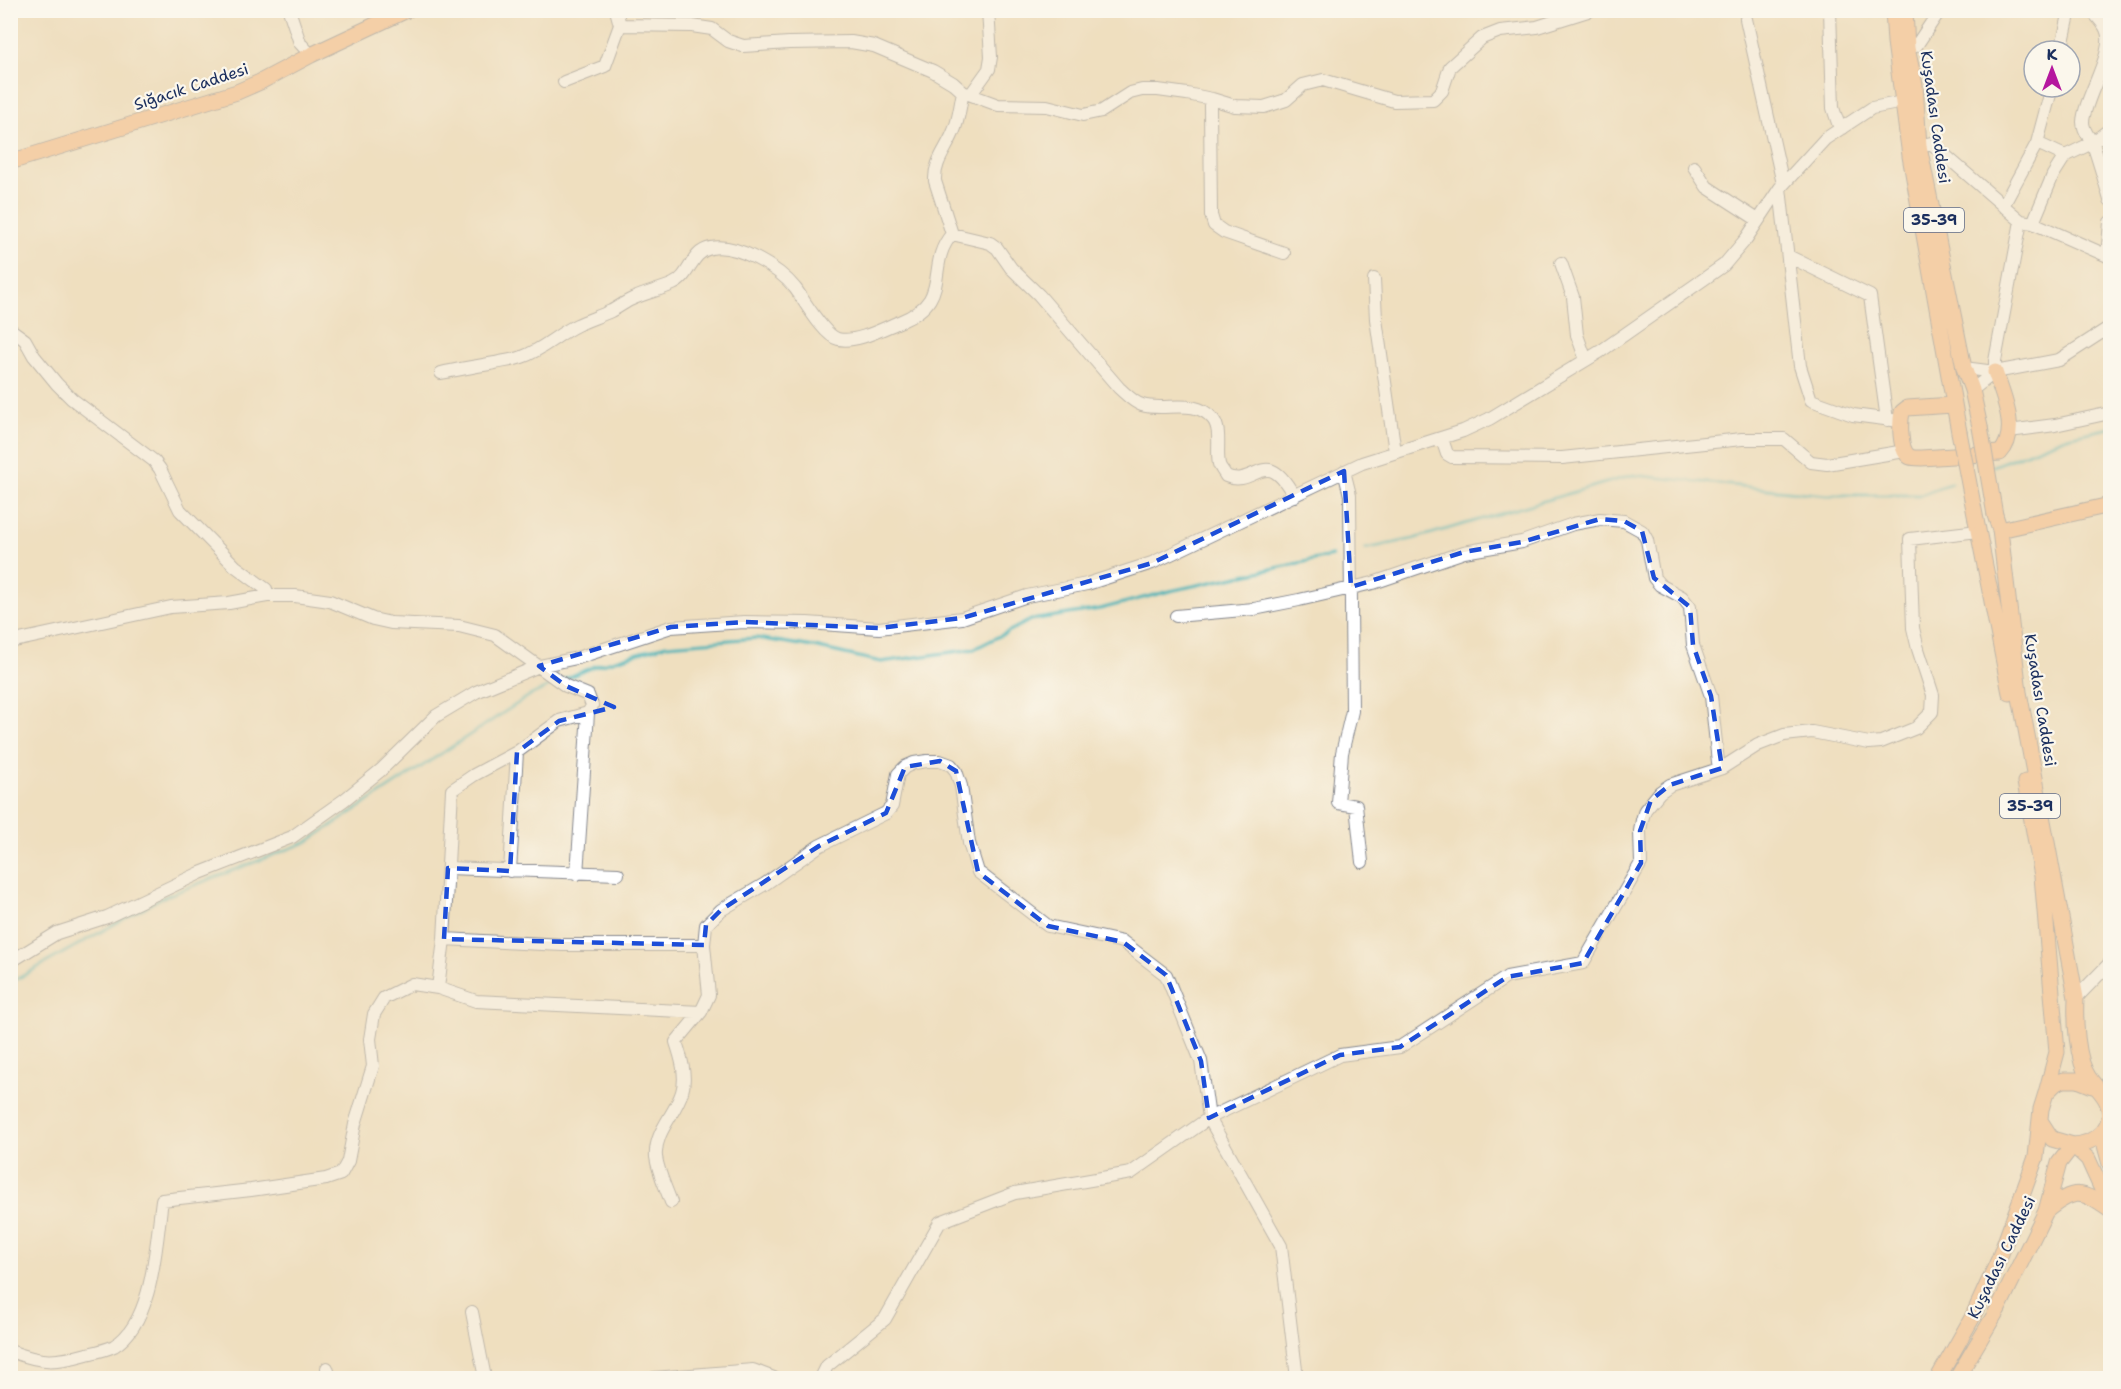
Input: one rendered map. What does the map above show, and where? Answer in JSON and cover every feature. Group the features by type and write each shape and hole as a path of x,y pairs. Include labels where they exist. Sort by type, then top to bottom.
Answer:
{"main road":[{"name":"Sığacık Caddesi","path":"10,162 237,92 407,10"},
{"name":"Kuşadası Caddesi","path":"1893,10 1910,156 1953,405 2009,686 2042,876 2057,1052 2046,1093"},
{"name":"Kuşadası Caddesi","path":"1905,10 1907,48 1915,86 1919,146 2000,530 2019,692 2076,998 2076,1038 2082,1064 2093,1086 2108,1103 2109,1118 2102,1134"},
{"path":"1953,405 1907,408 1894,421 1900,427 1905,451 1910,457 2000,453 2007,446 2008,414 1995,372"},
{"path":"2000,530 2110,505"},
{"path":"2093,1086 2078,1080 2064,1080 2056,1083 2046,1093 2041,1109 2041,1122 2052,1139 2073,1145 2084,1145 2102,1134 2110,1164"},
{"name":"Kuşadası Caddesi","path":"1938,1378 1972,1317 1999,1259 2036,1157 2041,1122"},
{"name":"Kuşadası Caddesi","path":"1957,1378 1998,1309 2046,1211 2059,1163 2073,1145"},
{"path":"2073,1145 2093,1166 2110,1209"},
{"path":"2046,1211 2060,1199 2077,1194 2086,1195 2110,1209"}],"street":[{"path":"289,10 300,43 311,55"},
{"path":"564,82 605,66 620,24 616,10"},
{"path":"952,234 934,172 954,132 967,93 989,69 991,57 988,10"},
{"path":"620,24 692,26 712,29 728,41 743,46 851,42 874,46 933,71 967,93 998,105 1047,106 1083,115 1102,111 1130,93 1142,90 1158,90 1212,99 1235,106 1264,107 1286,100 1303,85 1323,80 1394,101 1433,100 1442,91 1450,67 1482,38 1500,31 1537,27 1591,10"},
{"path":"1830,10 1833,108 1842,128"},
{"path":"1907,48 1916,46 1940,10"},
{"path":"2064,39 2070,10"},
{"path":"2091,10 2107,30 2108,41 2106,54 2085,110 2083,124 2086,134 2106,166 2110,200"},
{"path":"1746,20 1781,186 1788,256 1800,366 1811,400 1853,415 1894,421 1870,296 1788,256"},
{"path":"1212,99 1210,106 1211,215 1214,225 1224,231 1284,253"},
{"path":"2003,206 2037,143 2049,99"},
{"path":"10,962 57,933 107,917 200,873 292,837 381,770 436,716 476,692 539,666 577,658 671,627 744,622 807,622 879,628 962,618 1027,596 1087,584 1152,563 1362,463 1442,439 1489,419 1586,360 1724,266 1781,186 1825,139 1872,108 1903,102"},
{"path":"1995,372 1995,362 2027,222 2065,156 2092,143 2110,129"},
{"path":"1919,146 1931,143 2003,206 2027,222 2109,257 2110,222"},
{"path":"2037,143 2065,156"},
{"path":"1694,167 1707,187 1758,220"},
{"path":"441,373 522,357 576,325 612,310 631,299 679,281 686,274 697,254 714,247 741,252 772,268 793,286 832,337 857,338 915,316 925,308 936,286 942,254 952,234"},
{"path":"952,234 990,243 997,248 1011,268 1039,295 1119,388 1133,401 1152,407 1191,407 1212,418 1217,426 1220,466 1226,476 1238,479 1263,469 1270,470 1285,480 1294,496"},
{"path":"1562,263 1573,297 1577,335 1586,360"},
{"path":"1374,279 1376,319 1395,452"},
{"path":"1964,368 1995,372 2060,360 2110,327"},
{"path":"10,329 25,340 34,356 72,399 154,461 180,510 235,566 266,590 267,596"},
{"path":"1972,390 1995,372"},
{"path":"2009,431 2055,425 2110,413"},
{"path":"1442,439 1447,454 1452,457 1562,458 1742,439 1784,439 1811,462 1827,464 1905,451"},
{"path":"1344,471 1350,495 1352,711 1342,753 1338,803 1356,806 1362,862"},
{"path":"1176,615 1254,609 1373,583 1477,548 1522,542 1573,524 1600,519 1624,522 1642,531 1647,540 1654,578 1660,585 1682,597 1690,607 1693,645 1711,696 1718,762 1722,768"},
{"path":"821,1378 826,1366 885,1319 940,1222 1015,1193 1131,1173 1209,1118 1340,1055 1400,1047 1507,977 1583,963 1641,863 1640,831 1645,810 1651,800 1670,785 1722,768 1758,745 1784,735 1812,732 1869,743 1881,742 1916,728 1932,712 1933,695 1918,650 1914,628 1910,539 1977,525"},
{"path":"10,642 171,608 229,603 267,596 295,596 330,601 373,619 391,623 459,626 495,635 567,686 588,695 592,705 588,713 577,874"},
{"path":"438,988 444,939 452,790 474,775 517,752 559,721 588,713"},
{"path":"510,871 517,752"},
{"path":"671,1202 656,1156 662,1128 675,1109 682,1091 683,1069 676,1042 701,1012 709,995 704,945 706,925 721,910 765,884 819,846 886,813 892,806 898,774 905,767 914,763 940,761 951,765 956,771 961,786 969,843 978,872 1048,926 1123,942 1166,975 1201,1061 1209,1118 1281,1246 1297,1378"},
{"path":"448,868 618,874"},
{"path":"444,939 563,945 704,945"},
{"path":"2076,998 2110,963"},
{"path":"10,1352 35,1360 64,1360 112,1347 126,1337 147,1299 162,1200 251,1190 326,1179 341,1174 348,1161 355,1124 373,1066 370,1039 374,1014 384,999 412,984 438,988 476,1001 701,1012"},
{"path":"472,1312 485,1378"},
{"path":"654,1378 753,1370 774,1378"}],"highlighted area":[{"path":"1344,471 1351,587 1464,552 1522,542 1600,519 1624,521 1642,531 1654,578 1690,607 1693,645 1711,696 1722,768 1670,785 1651,800 1640,831 1641,863 1583,963 1507,977 1400,1047 1340,1055 1209,1118 1201,1061 1166,975 1123,942 1048,926 978,872 956,771 940,761 905,767 886,813 819,846 721,910 706,925 704,945 444,939 448,868 510,871 517,752 559,721 614,707 566,686 539,666 671,627 744,622 879,628 962,618 1152,563"}],"waterway":[{"path":"1993,466 2067,437 2110,428"},
{"path":"1365,549 1413,539 1633,475 1827,495 1921,495 1951,483"},
{"path":"565,679 595,666 666,645 756,638 814,647 881,662 974,649 1031,620 1100,609 1170,591 1332,556"},
{"path":"10,983 161,898 307,842 529,696 557,683"}]}
